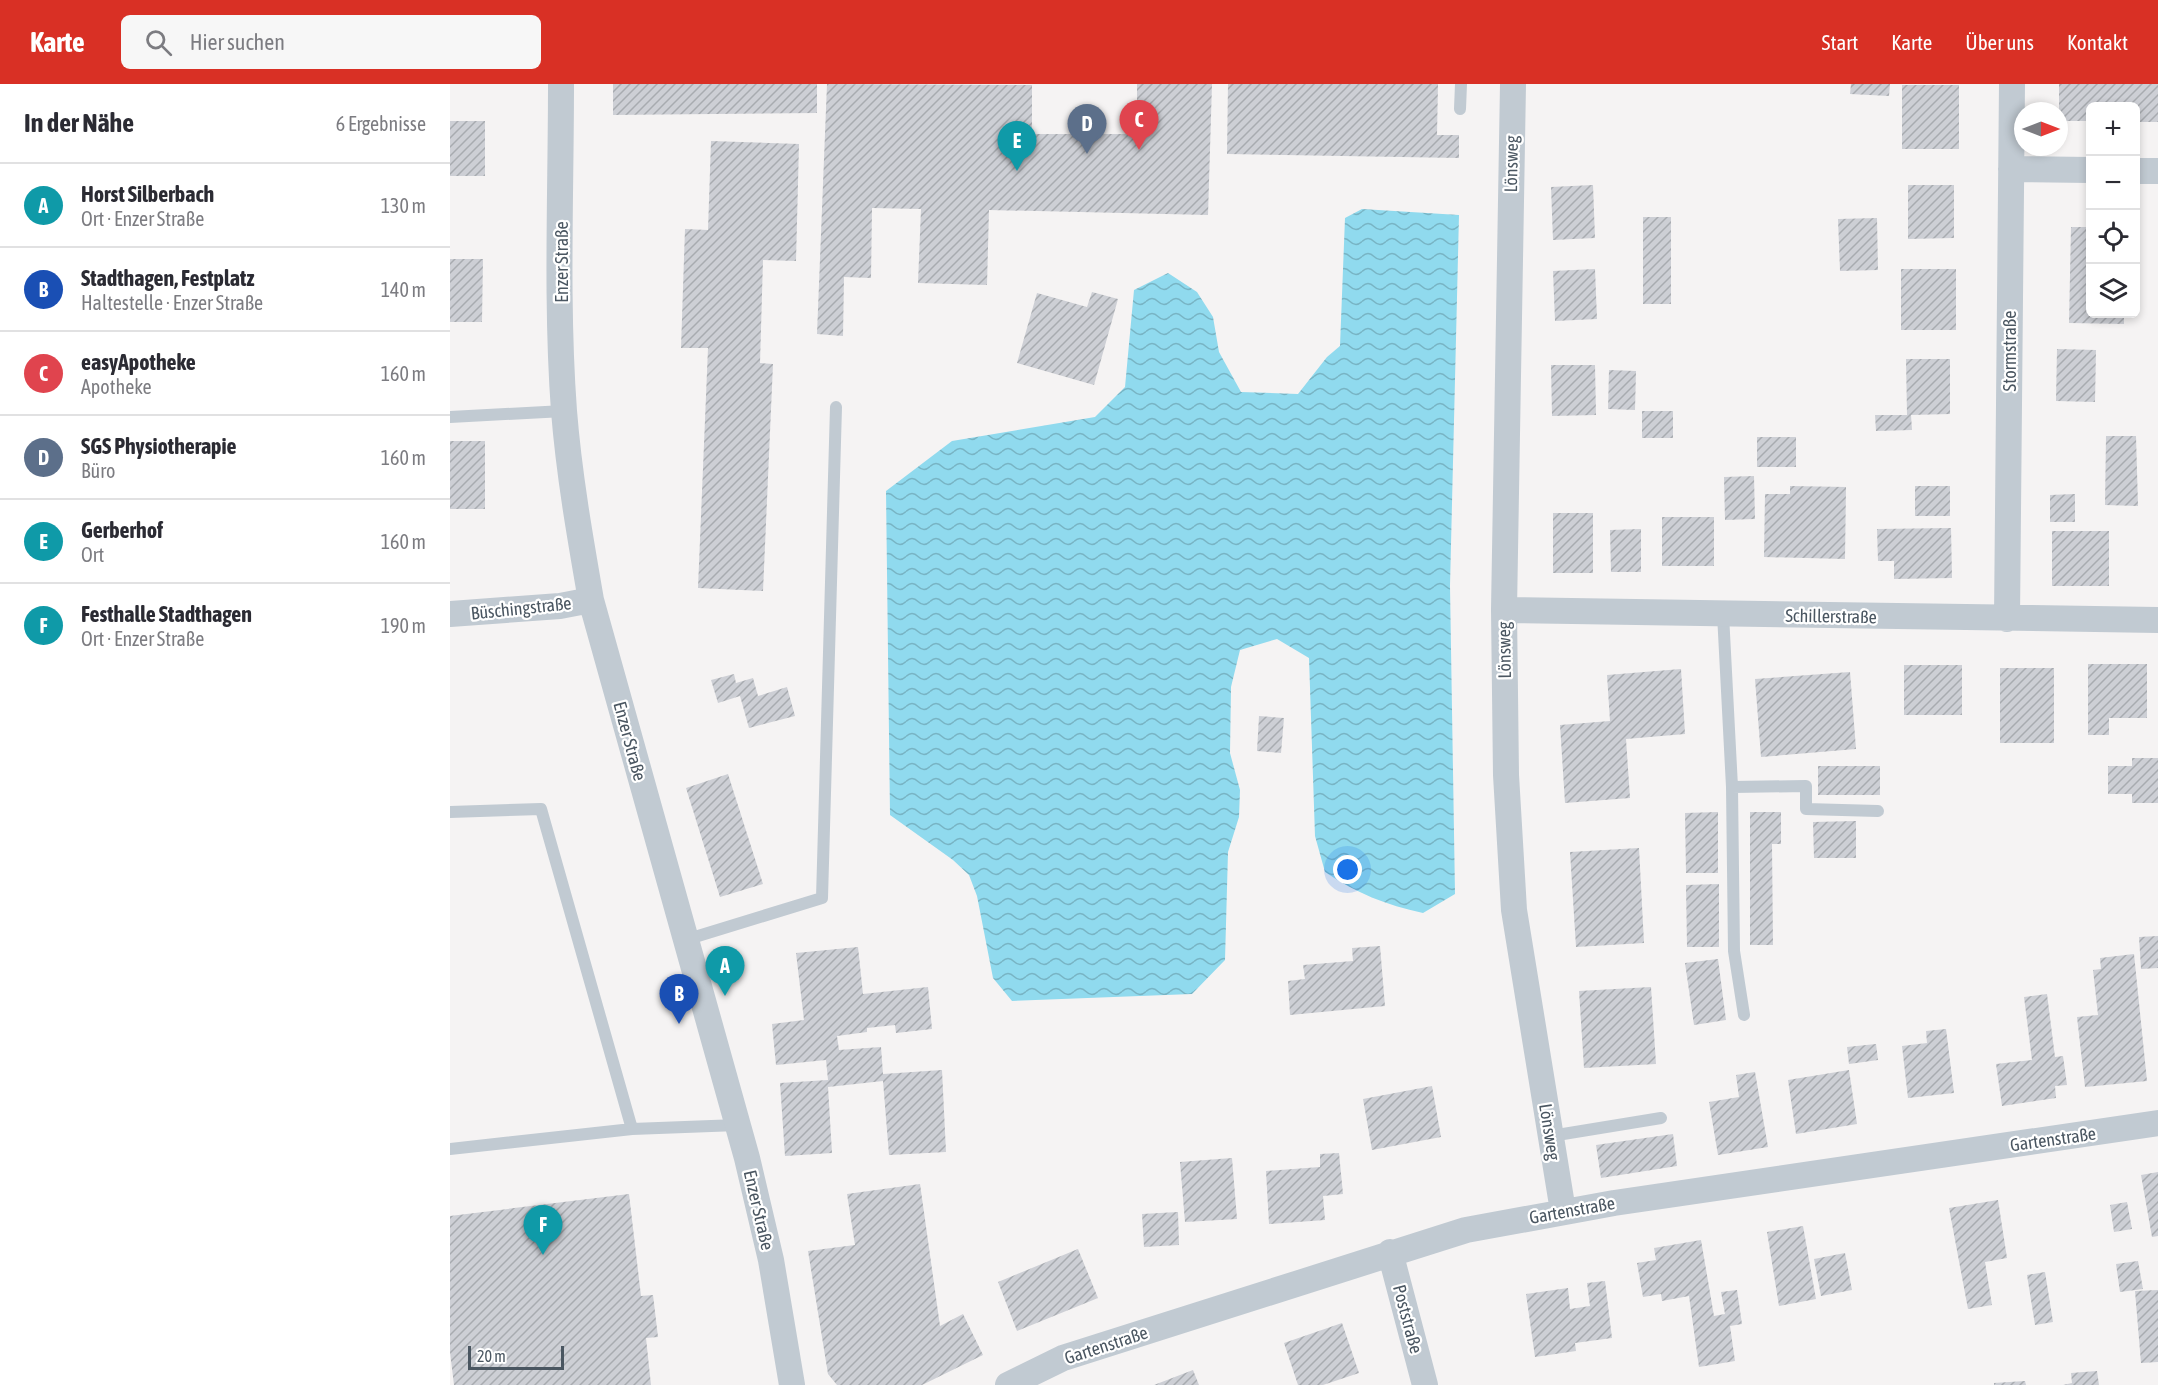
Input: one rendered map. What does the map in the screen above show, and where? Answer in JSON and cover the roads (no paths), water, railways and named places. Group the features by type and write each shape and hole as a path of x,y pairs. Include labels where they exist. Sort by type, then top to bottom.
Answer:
{"street":[{"name":"Enzer Straße","path":"561,84 561,303 564,411 591,600 738,1125 771,1260 792,1385"},
{"name":"Lönsweg","path":"1513,84 1504,610 1506,775 1514,910 1563,1211"},
{"name":"Stormstraße","path":"2007,619 2012,84"},
{"path":"2011,169 2086,170"},
{"path":"2140,171 2158,171"},
{"name":"Büschingstraße","path":"450,615 560,606 591,600"},
{"name":"Schillerstraße","path":"1504,610 2158,620"},
{"name":"Gartenstraße","path":"1008,1385 1063,1359 1390,1252 1466,1230 1563,1211 2158,1123"},
{"name":"Poststraße","path":"1390,1252 1425,1385"}],"lane":[{"path":"1460,109 1461,84"},
{"path":"685,940 822,898 836,407"},
{"path":"450,417 564,411"},
{"path":"1722,614 1732,787 1734,951 1744,1015"},
{"path":"1732,787 1806,786 1806,809 1878,811"},
{"path":"450,812 541,809 632,1129"},
{"path":"1551,1136 1661,1118"},
{"path":"450,1149 632,1129 738,1125"}],"water":[{"path":"1362,209 1459,215 1450,586 1455,894 1423,913 1372,897 1325,872 1315,836 1309,658 1277,639 1240,650 1231,687 1230,753 1240,790 1239,817 1228,852 1225,960 1192,994 1012,1001 993,978 977,896 969,875 953,860 890,815 886,491 952,441 1095,417 1125,387 1134,290 1168,273 1197,292 1213,317 1219,352 1241,392 1298,394 1327,357 1340,346 1345,218"}],"place":[{"name":"easyApotheke","path":"1139,150"},
{"name":"SGS Physiotherapie","path":"1087,154"},
{"name":"Gerberhof","path":"1017,171"},
{"name":"Horst Silberbach","path":"725,996"},
{"name":"Stadthagen, Festplatz","path":"679,1024"},
{"name":"Festhalle Stadthagen","path":"543,1255"}]}
